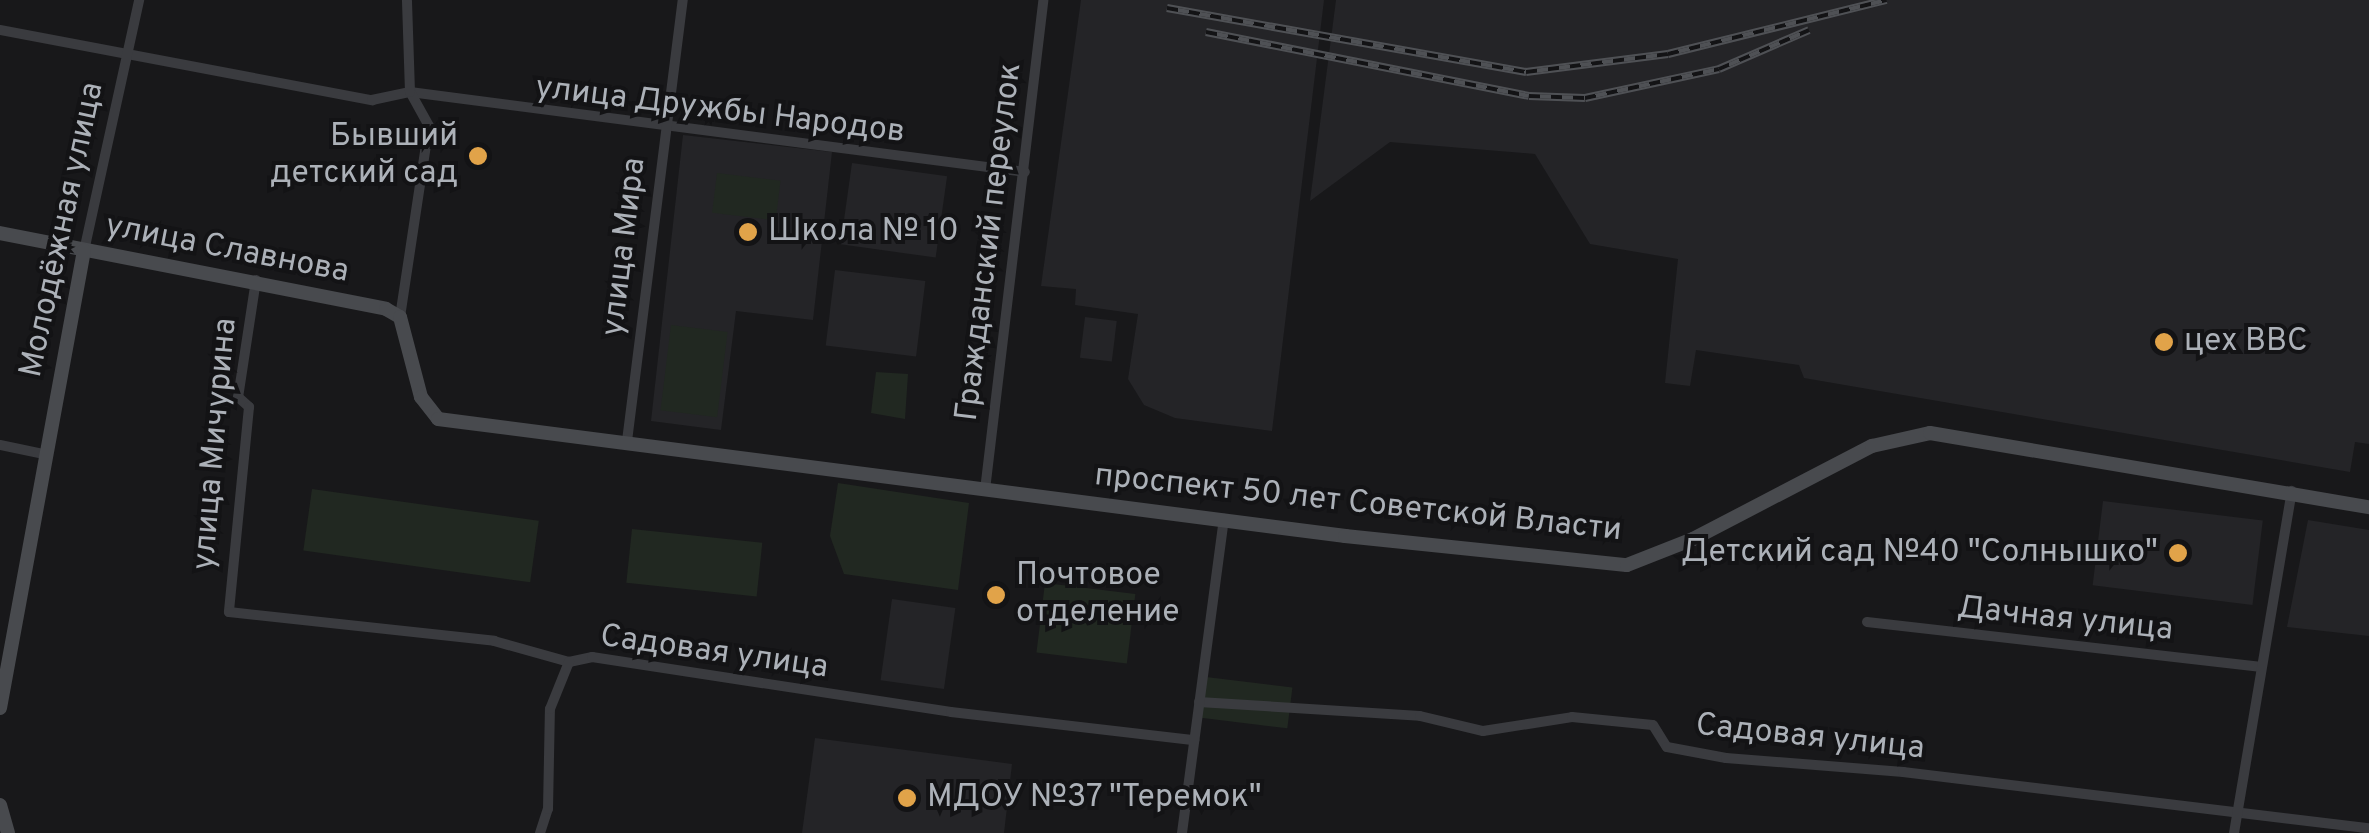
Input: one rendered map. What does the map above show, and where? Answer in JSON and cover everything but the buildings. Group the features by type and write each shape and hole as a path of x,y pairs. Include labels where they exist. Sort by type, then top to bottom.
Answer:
{"main road":[{"name":"улица Славнова","path":"0,234 256,280 393,313"},
{"name":"Молодёжная улица","path":"0,708 3,664 84,251"},
{"name":"проспект 50 лет Советской Власти","path":"393,313 421,398 438,419 1224,520 1626,565 1693,539 1872,446 1930,433 2292,490 2369,507"},
{"path":"0,805 8,833"}],"street":[{"name":"Молодёжная улица","path":"84,251 140,0"},
{"path":"393,313 429,126 410,92 407,0"},
{"name":"улица Мира","path":"627,441 683,0"},
{"name":"Гражданский переулок","path":"985,490 1043,0"},
{"name":"улица Дружбы Народов","path":"0,30 372,100 410,92 664,129 1025,172"},
{"name":"улица Мичурина","path":"228,612 249,408 238,397 256,280"},
{"path":"0,445 44,454"},
{"path":"2234,833 2259,666 2292,490"},
{"path":"1182,833 1224,520"},
{"name":"Садовая улица","path":"228,612 494,641 569,662 592,657 950,712 1194,740"},
{"name":"Дачная улица","path":"1867,622 2259,666"},
{"path":"540,833 548,809 550,710 569,662"},
{"name":"Садовая улица","path":"1198,702 1420,716 1483,732 1572,717 1653,725 1667,747 1726,758 2236,810 2369,828"}],"shaded area":[{"path":"1081,0 1324,0 1272,431 1175,418 1144,405 1128,379 1138,314 1075,305 1076,289 1041,286"},
{"path":"1336,0 2369,0 2369,444 2355,442 2350,472 1804,378 1799,365 1696,350 1690,386 1665,383 1678,259 1590,244 1535,154 1390,142 1310,201"},
{"name":"Школа № 10","path":"683,135 832,152 813,320 736,311 721,430 651,421"},
{"path":"852,163 947,176 936,258 841,244"},
{"path":"717,173 781,181 776,221 712,213"},
{"path":"835,270 925,281 916,357 826,345"},
{"path":"1085,317 1117,321 1112,362 1080,358"},
{"path":"671,325 728,332 717,417 661,410"},
{"path":"876,372 908,374 905,419 871,413"},
{"path":"838,483 969,503 958,590 844,574 830,536"},
{"path":"312,489 539,521 530,582 303,550"},
{"name":"Детский сад №40 \"Солнышко\"","path":"2103,501 2263,521 2252,605 2093,585"},
{"path":"2308,520 2369,530 2369,636 2287,627"},
{"path":"632,529 762,543 757,596 626,583"},
{"path":"1045,583 1135,594 1127,664 1036,652"},
{"path":"892,599 955,608 944,689 881,680"},
{"path":"1206,677 1292,688 1287,728 1201,718"},
{"name":"МДОУ №37 \"Теремок\"","path":"815,738 1012,764 1004,833 802,833"}],"railway":[{"path":"1167,8 1526,72 1668,54 1886,0"},
{"path":"1206,32 1529,96 1585,98 1719,69 1809,30"}],"place":[{"name":"Бывший детский сад","path":"478,156"},
{"name":"Школа № 10","path":"748,232"},
{"name":"цех ВВС","path":"2164,342"},
{"name":"Детский сад №40 \"Солнышко\"","path":"2178,553"},
{"name":"Почтовое отделение","path":"996,595"},
{"name":"МДОУ №37 \"Теремок\"","path":"907,798"}]}
